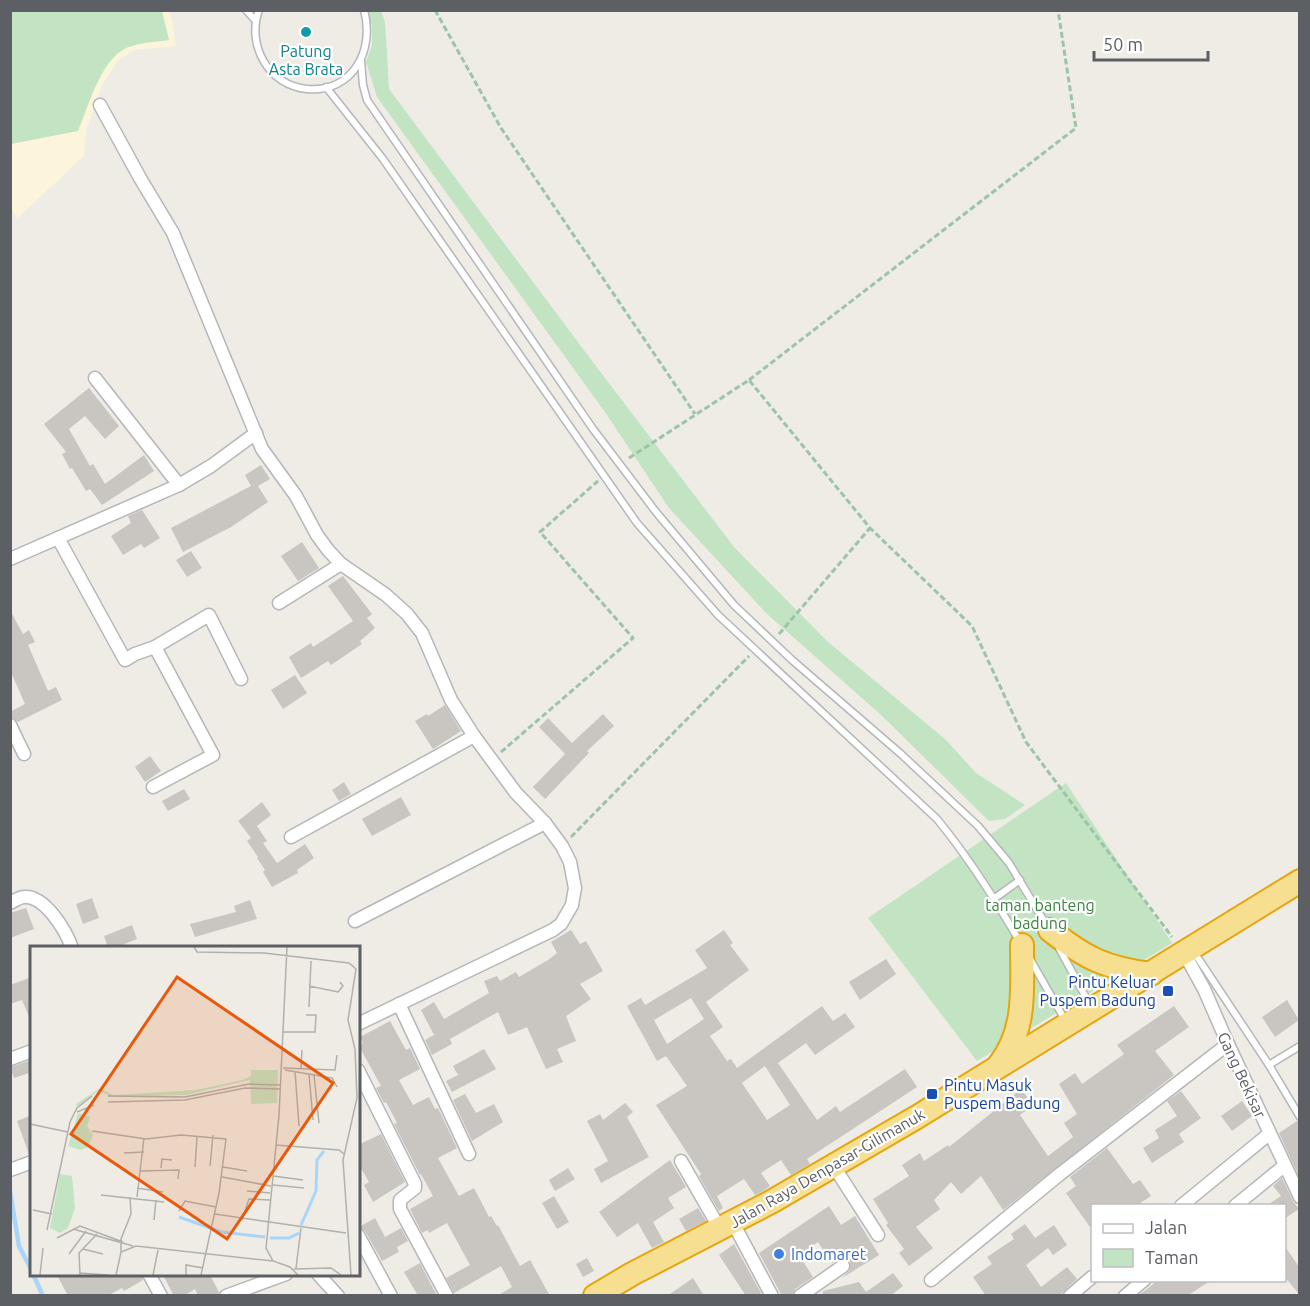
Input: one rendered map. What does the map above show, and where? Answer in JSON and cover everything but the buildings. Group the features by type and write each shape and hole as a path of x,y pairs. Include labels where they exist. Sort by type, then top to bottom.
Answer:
{"highway":[{"name":"Jalan Raya Denpasar-Gilimanuk","path":"595,1296 771,1202 917,1118 1299,881"},
{"path":"1050,930 1076,950 1098,961 1122,970 1151,974"},
{"path":"994,1071 1009,1053 1019,1028 1022,945"}],"street":[{"path":"100,105 173,232 262,449 296,496 317,535 341,564 386,595 407,614 422,633 451,700 474,736 516,793 545,823 562,846 570,862 575,888 572,905 561,924 553,930 360,1023"},
{"path":"95,378 179,485"},
{"path":"10,560 179,485 211,466 256,433"},
{"path":"58,538 125,660 155,647 209,615 241,679"},
{"path":"279,603 341,564"},
{"path":"153,787 213,755 155,647"},
{"path":"10,725 24,754"},
{"path":"291,837 474,736"},
{"path":"355,921 545,823"},
{"path":"10,903 23,897 37,899 55,916 67,933 71,946"},
{"name":"Gang Bekisar","path":"1188,951 1299,1197"},
{"path":"399,1004 470,1154"},
{"path":"931,1280 1060,1174 1228,1044"},
{"path":"10,1059 30,1052"},
{"path":"360,1074 415,1184 415,1188 400,1200 400,1209 447,1296"},
{"path":"1182,1204 1269,1134"},
{"path":"681,1161 772,1296"},
{"path":"11,1169 30,1163"},
{"path":"832,1165 878,1235"},
{"path":"1238,1204 1284,1166"},
{"path":"360,1239 391,1296"},
{"path":"800,1296 843,1266"},
{"path":"150,1276 161,1296"},
{"path":"226,1296 283,1276"},
{"path":"319,1276 338,1296"},
{"path":"1070,1296 1091,1278"},
{"path":"1125,1296 1143,1282"}],"lane":[{"path":"246,10 255,20"},
{"path":"259,10 255,20 255,39 260,57 272,73 288,84 307,89 326,87 340,82 352,73 361,61 368,44 368,26 364,10"},
{"path":"361,61 367,100 493,286 656,512 734,605 772,642 901,754 978,826 1020,880 1093,1010"},
{"path":"326,87 383,159 637,523 718,615 937,819 960,847 995,898 1068,1025"},
{"path":"995,898 1020,880"},
{"path":"1188,951 1269,1065 1299,1117"},
{"path":"1269,1065 1299,1046"}],"path":[{"path":"435,10 501,128 695,414"},
{"path":"620,464 749,380 1076,128 1058,10"},
{"path":"749,380 870,528 972,626 1026,742 1188,951"},
{"path":"491,761 633,638 540,532 603,475"},
{"path":"772,642 870,528"},
{"path":"562,846 755,650"}],"shaded area":[{"path":"10,11 170,11 176,46 134,50 118,61 102,85 86,131 84,156 18,218 10,208"}],"green space":[{"path":"11,10 162,11 169,40 132,46 112,59 98,82 78,131 11,144"},
{"path":"367,11 381,11 385,22 389,89 734,547 828,642 945,739 976,773 1025,805 1005,819 989,821 880,714 766,613 669,508 605,412 377,97 366,62 372,45 372,26"},
{"name":"taman banteng badung","path":"1066,783 1172,943 977,1061 868,918"}],"waterway":[{"path":"10,1191 19,1246 30,1267"},
{"path":"34,1276 43,1296"}],"place":[{"name":"Patung Asta Brata","path":"306,32"},
{"name":"Pintu Keluar Puspem Badung","path":"1168,991"},
{"name":"Pintu Masuk Puspem Badung","path":"932,1094"},
{"name":"Indomaret","path":"779,1254"}]}
